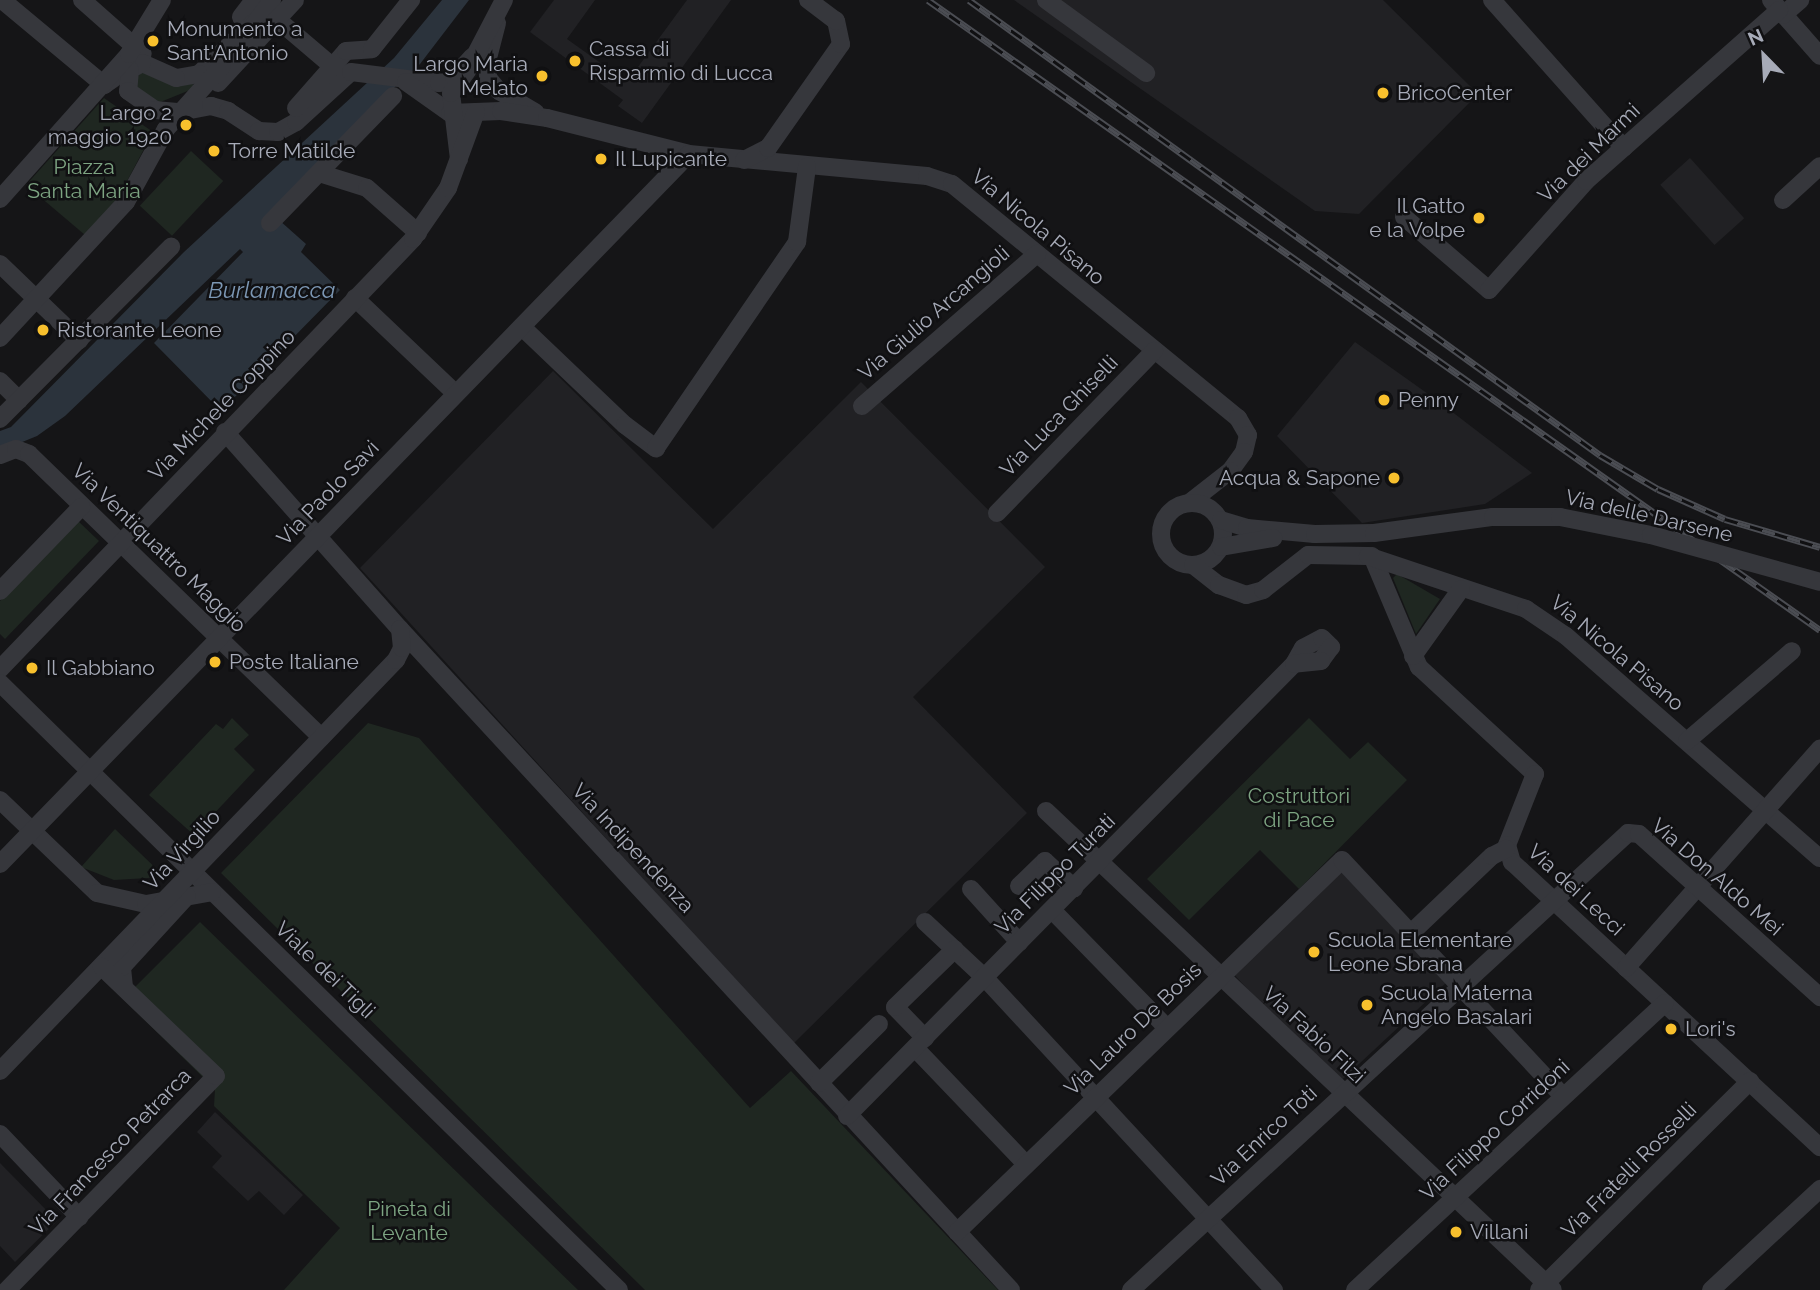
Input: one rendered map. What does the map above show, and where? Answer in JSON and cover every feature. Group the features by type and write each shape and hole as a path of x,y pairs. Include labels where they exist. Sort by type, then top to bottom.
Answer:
{"street":[{"path":"2,0 104,85"},
{"path":"82,0 136,45 152,64 176,78 194,76 247,20 272,0"},
{"path":"0,199 104,85 136,45 162,0"},
{"path":"228,111 227,76 244,40 254,0"},
{"path":"197,95 227,76 295,0"},
{"path":"275,132 346,51 372,49 411,0"},
{"path":"459,159 450,113 451,93 505,0"},
{"path":"505,0 489,51 488,78 505,96 547,118"},
{"path":"741,161 760,155 783,128 841,44 836,21 808,0"},
{"path":"1046,0 1146,73"},
{"path":"1492,0 1625,148"},
{"name":"Via dei Marmi","path":"1404,217 1489,290 1586,181 1778,8 1800,0"},
{"path":"1778,8 1820,56"},
{"path":"278,20 332,66"},
{"path":"0,338 126,202 180,113 244,40"},
{"path":"130,69 126,83 133,97 151,109 180,113 203,106 228,111 254,129 275,132 290,127 348,73 368,71 406,82 446,81 472,57"},
{"path":"104,85 130,69 152,64"},
{"path":"406,82 450,113 476,112 547,118"},
{"path":"270,223 393,96"},
{"name":"Via Michele Coppino","path":"0,669 418,233 444,195 476,112"},
{"name":"Via Nicola Pisano","path":"547,118 689,154 944,180 1232,413 1246,430 1247,447 1230,471 1189,503 1167,515 1161,539 1172,558 1193,565 1234,592 1264,590 1308,555 1372,556 1461,589 1526,609 1546,620 1820,858"},
{"path":"522,327 625,425 656,448 797,242 803,166 785,150 783,128"},
{"name":"Via Paolo Savi","path":"0,864 218,636 320,535 689,154"},
{"path":"1783,200 1820,166"},
{"path":"319,173 367,188 418,233"},
{"path":"0,419 171,247"},
{"name":"Via Giulio Arcangioli","path":"862,406 1037,254"},
{"path":"0,264 79,340"},
{"path":"355,298 457,394"},
{"name":"Via Luca Ghiselli","path":"997,513 1154,351"},
{"path":"0,381 19,400"},
{"name":"Via Indipendenza","path":"225,432 320,535 400,629 1011,1290"},
{"name":"Via Ventiquattro Maggio","path":"0,455 25,450 321,737"},
{"name":"Via Nicola Pisano","path":"1230,471 1219,517 1220,550 1224,576 1234,592"},
{"path":"1189,503 1204,505 1219,517"},
{"path":"0,591 82,507"},
{"name":"Via delle Darsene","path":"1219,517 1307,534"},
{"name":"Via delle Darsene","path":"1220,550 1307,534 1374,533 1493,517 1560,517 1651,535 1820,582"},
{"path":"1193,565 1220,550"},
{"name":"Via dei Lecci","path":"1372,556 1413,656 1422,671 1535,774 1506,849 1512,862 1551,901 1820,1147"},
{"path":"1413,656 1461,589"},
{"path":"396,660 402,648 400,629"},
{"path":"1687,741 1792,651"},
{"path":"396,660 425,654"},
{"name":"Via Virgilio","path":"0,1071 176,896 192,870 396,660"},
{"name":"Via Filippo Turati","path":"848,1116 1294,664"},
{"name":"Viale dei Tigli","path":"0,683 619,1290"},
{"path":"1626,968 1768,811 1820,749"},
{"path":"0,800 100,894 138,904 212,892"},
{"name":"Via Fabio Filzi","path":"1046,811 1454,1199 1466,1205 1546,1288"},
{"name":"Via Don Aldo Mei","path":"1551,901 1631,833 1639,834 1819,996"},
{"path":"1506,849 1492,856 1410,934 1563,1096"},
{"name":"Via Lauro De Bosis","path":"957,1232 1342,860 1410,934"},
{"path":"1019,886 1045,861 1074,888"},
{"path":"971,889 1019,942"},
{"path":"124,987 122,967 176,896"},
{"name":"Via Enrico Toti","path":"1131,1290 1551,901"},
{"path":"1052,910 1167,1028"},
{"path":"925,922 984,977 1274,1290"},
{"path":"955,949 895,1007 920,1043 1026,1164"},
{"path":"103,967 124,987"},
{"name":"Via Francesco Petrarca","path":"7,1290 216,1076 124,987"},
{"name":"Via Filippo Corridoni","path":"1355,1290 1665,1003"},
{"path":"819,1083 879,1024"},
{"name":"Via Fratelli Rosselli","path":"1546,1288 1750,1081"},
{"path":"0,1134 79,1217"},
{"path":"1711,1290 1820,1189"}],"shaded area":[{"path":"554,0 595,0 567,39 627,82 687,0 731,0 642,123 618,106 623,100 530,32"},
{"path":"1014,0 1383,0 1478,94 1359,214 1315,211"},
{"path":"1690,158 1744,218 1714,245 1660,185"},
{"path":"1355,342 1532,473 1485,504 1362,523 1277,436"},
{"path":"553,371 713,529 861,382 1045,567 913,697 1027,813 793,1044 360,568"},
{"path":"1342,872 1446,983 1337,1085 1233,974"},
{"path":"215,1112 303,1195 284,1215 259,1191 248,1201 212,1167 222,1156 197,1132"},
{"path":"0,1163 57,1221 15,1262 0,1246"}],"green space":[{"path":"143,70 193,84 195,88 158,103 132,84"},
{"name":"Piazza Santa Maria","path":"104,98 153,132 117,200 85,235 26,185"},
{"path":"191,151 223,181 172,236 140,206"},
{"path":"77,520 99,541 5,639 0,634 0,601"},
{"path":"1397,574 1440,599 1416,634 1393,578"},
{"path":"232,718 249,735 234,749 255,770 194,835 149,795 216,724 223,729"},
{"name":"Costruttori di Pace","path":"1309,718 1350,759 1368,742 1407,780 1299,889 1260,850 1189,920 1147,879"},
{"path":"368,723 419,738 750,1108 791,1071 998,1290 645,1290 221,873"},
{"path":"115,829 165,877 114,880 81,867"},
{"name":"Pineta di Levante","path":"200,922 578,1290 284,1290 340,1228 214,1106 215,1089 123,999"}],"water":[{"name":"Burlamacca","path":"442,0 469,0 420,64 363,116 279,220 306,244 301,252 340,290 221,411 154,343 243,252 240,249 65,416 37,436 0,451 0,431 11,427 184,252 394,58"}],"railway":[{"path":"928,0 1820,630"},
{"path":"969,0 1600,455 1658,489 1725,519 1820,547"}],"place":[{"name":"Monumento a Sant'Antonio","path":"153,41"},
{"name":"Cassa di Risparmio di Lucca","path":"575,61"},
{"name":"Largo Maria Melato","path":"542,76"},
{"name":"BricoCenter","path":"1383,93"},
{"name":"Largo 2 maggio 1920","path":"186,125"},
{"name":"Torre Matilde","path":"214,151"},
{"name":"Il Lupicante","path":"601,159"},
{"name":"Il Gatto e la Volpe","path":"1479,218"},
{"name":"Ristorante Leone","path":"43,330"},
{"name":"Penny","path":"1384,400"},
{"name":"Acqua & Sapone","path":"1394,478"},
{"name":"Poste Italiane","path":"215,662"},
{"name":"Il Gabbiano","path":"32,668"},
{"name":"Scuola Elementare Leone Sbrana","path":"1314,952"},
{"name":"Scuola Materna Angelo Basalari","path":"1367,1005"},
{"name":"Lori's","path":"1671,1029"},
{"name":"Villani","path":"1456,1232"}]}
